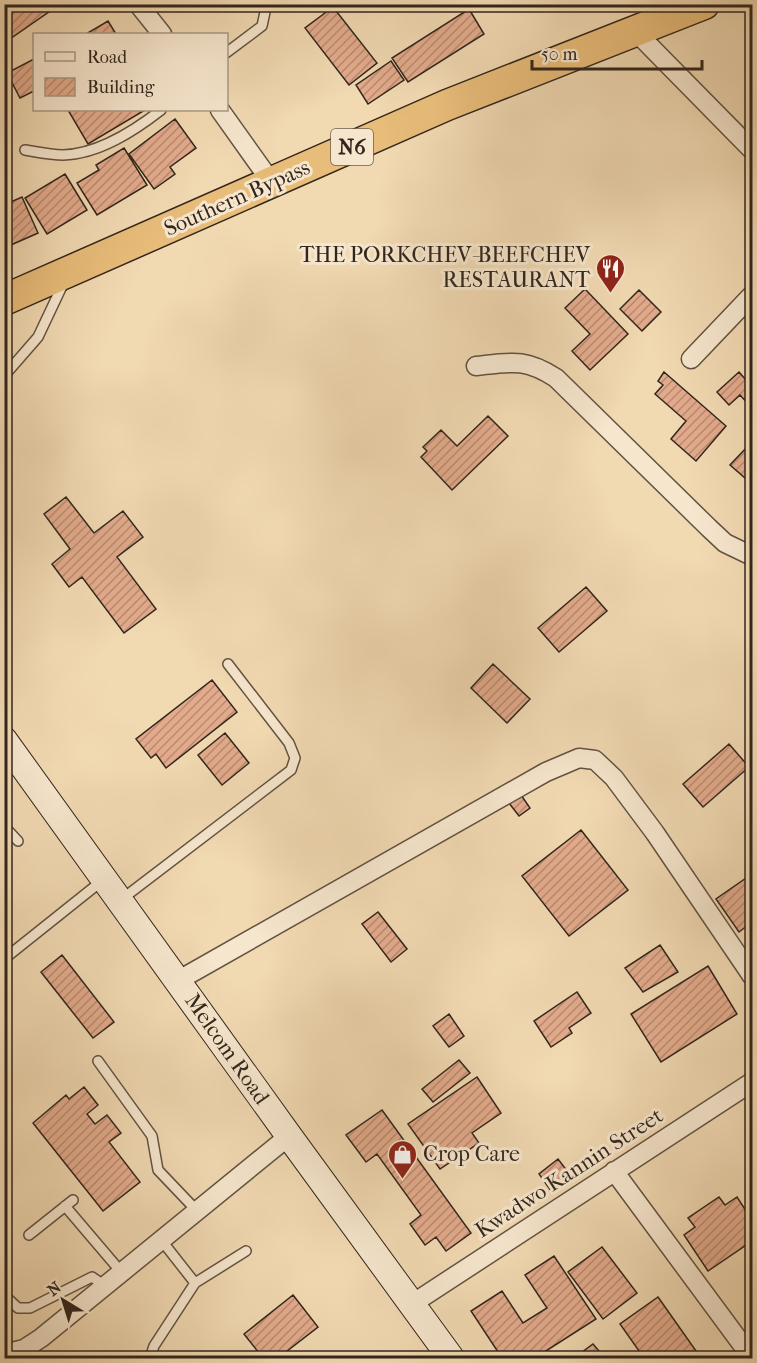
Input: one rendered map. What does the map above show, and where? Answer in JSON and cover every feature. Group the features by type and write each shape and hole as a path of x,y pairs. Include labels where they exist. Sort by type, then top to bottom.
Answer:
{"highway":[{"name":"Southern Bypass","path":"4,300 447,105 704,4"}],"main road":[{"name":"Melcom Road","path":"4,740 451,1359"}],"street":[{"path":"138,4 161,33"},
{"path":"636,32 753,150"},
{"path":"221,111 272,183"},
{"path":"691,359 753,295"},
{"path":"476,366 514,361 538,366 556,378 725,543 753,556"},
{"path":"179,980 546,772 579,758 595,760 614,778 655,833 753,976"},
{"name":"Kwadwo Kannin Street","path":"412,1304 753,1082"},
{"path":"4,1354 24,1349 41,1338 289,1136"},
{"path":"614,1171 752,1359"}],"lane":[{"path":"228,52 262,26 265,12 262,4"},
{"path":"25,150 63,155 92,150 135,129 160,111"},
{"path":"4,376 38,337 69,272"},
{"path":"121,901 291,770 295,758 289,743 228,664"},
{"path":"4,826 18,841"},
{"path":"4,959 104,878"},
{"path":"98,1061 152,1136 158,1170 198,1212"},
{"path":"29,1235 69,1203 122,1273"},
{"path":"162,1241 195,1283"},
{"path":"150,1359 154,1346 195,1283 246,1251"},
{"path":"4,1295 18,1308 30,1308 92,1277 105,1286"}],"building":[{"path":"4,4 49,4 53,9 4,43"},
{"path":"333,7 377,63 349,85 305,28"},
{"path":"469,9 484,34 408,82 392,58"},
{"path":"108,21 115,33 88,33"},
{"path":"33,60 33,92 20,98 7,73"},
{"path":"391,61 404,80 368,104 356,85"},
{"path":"4,90 11,91 4,119"},
{"path":"69,111 143,111 88,144"},
{"path":"175,119 196,148 170,167 175,174 154,189 129,154"},
{"path":"124,148 147,185 97,215 77,183 99,170 96,165"},
{"path":"65,174 87,210 47,234 25,198"},
{"path":"22,197 38,233 4,248 4,205"},
{"path":"585,289 628,334 590,370 572,351 590,334 565,308"},
{"path":"639,290 661,312 642,331 620,309"},
{"path":"664,372 726,426 696,461 671,439 686,421 655,394 663,385 658,381"},
{"path":"739,372 752,387 751,407 740,395 729,405 717,392"},
{"path":"488,416 508,436 452,490 421,457 427,451 423,447 441,430 457,446"},
{"path":"747,447 752,452 752,484 730,465"},
{"path":"66,497 94,533 123,511 143,537 117,557 156,609 124,633 82,577 69,587 52,564 70,549 44,514"},
{"path":"586,587 607,611 559,652 538,628"},
{"path":"493,664 530,699 507,723 471,688"},
{"path":"212,680 237,712 166,768 156,754 151,758 136,739"},
{"path":"225,733 249,763 222,785 198,755"},
{"path":"729,744 749,767 703,807 683,784"},
{"path":"521,795 530,808 519,816 509,803"},
{"path":"581,830 628,890 569,936 522,876"},
{"path":"752,874 752,922 739,932 716,899"},
{"path":"378,912 407,949 391,962 362,924"},
{"path":"660,945 678,972 643,992 625,968"},
{"path":"62,955 114,1022 93,1038 41,972"},
{"path":"708,966 737,1014 661,1062 631,1014"},
{"path":"577,992 591,1013 569,1028 572,1033 551,1047 534,1021"},
{"path":"449,1014 464,1036 449,1047 433,1026"},
{"path":"459,1060 470,1073 433,1102 422,1089"},
{"path":"477,1077 501,1113 472,1133 479,1143 440,1169 408,1124"},
{"path":"84,1087 98,1105 87,1114 95,1124 107,1115 121,1133 109,1142 140,1182 103,1211 33,1123 66,1095 69,1099"},
{"path":"382,1110 471,1233 446,1251 436,1237 425,1245 410,1224 421,1215 377,1154 366,1162 346,1135"},
{"path":"558,1159 571,1176 551,1191 539,1174"},
{"path":"719,1197 725,1205 737,1197 752,1220 752,1241 708,1271 684,1235 695,1227 688,1218"},
{"path":"602,1247 637,1293 603,1319 568,1272"},
{"path":"554,1256 596,1319 535,1358 502,1358 471,1311 502,1291 523,1323 547,1308 525,1275"},
{"path":"293,1295 318,1327 278,1358 263,1358 244,1334"},
{"path":"658,1297 701,1358 644,1358 620,1324"},
{"path":"593,1344 605,1358 574,1358"}],"place":[{"name":"THE PORKCHEV-BEEFCHEV RESTAURANT","path":"611,294"},
{"name":"Crop Care","path":"402,1180"}]}
